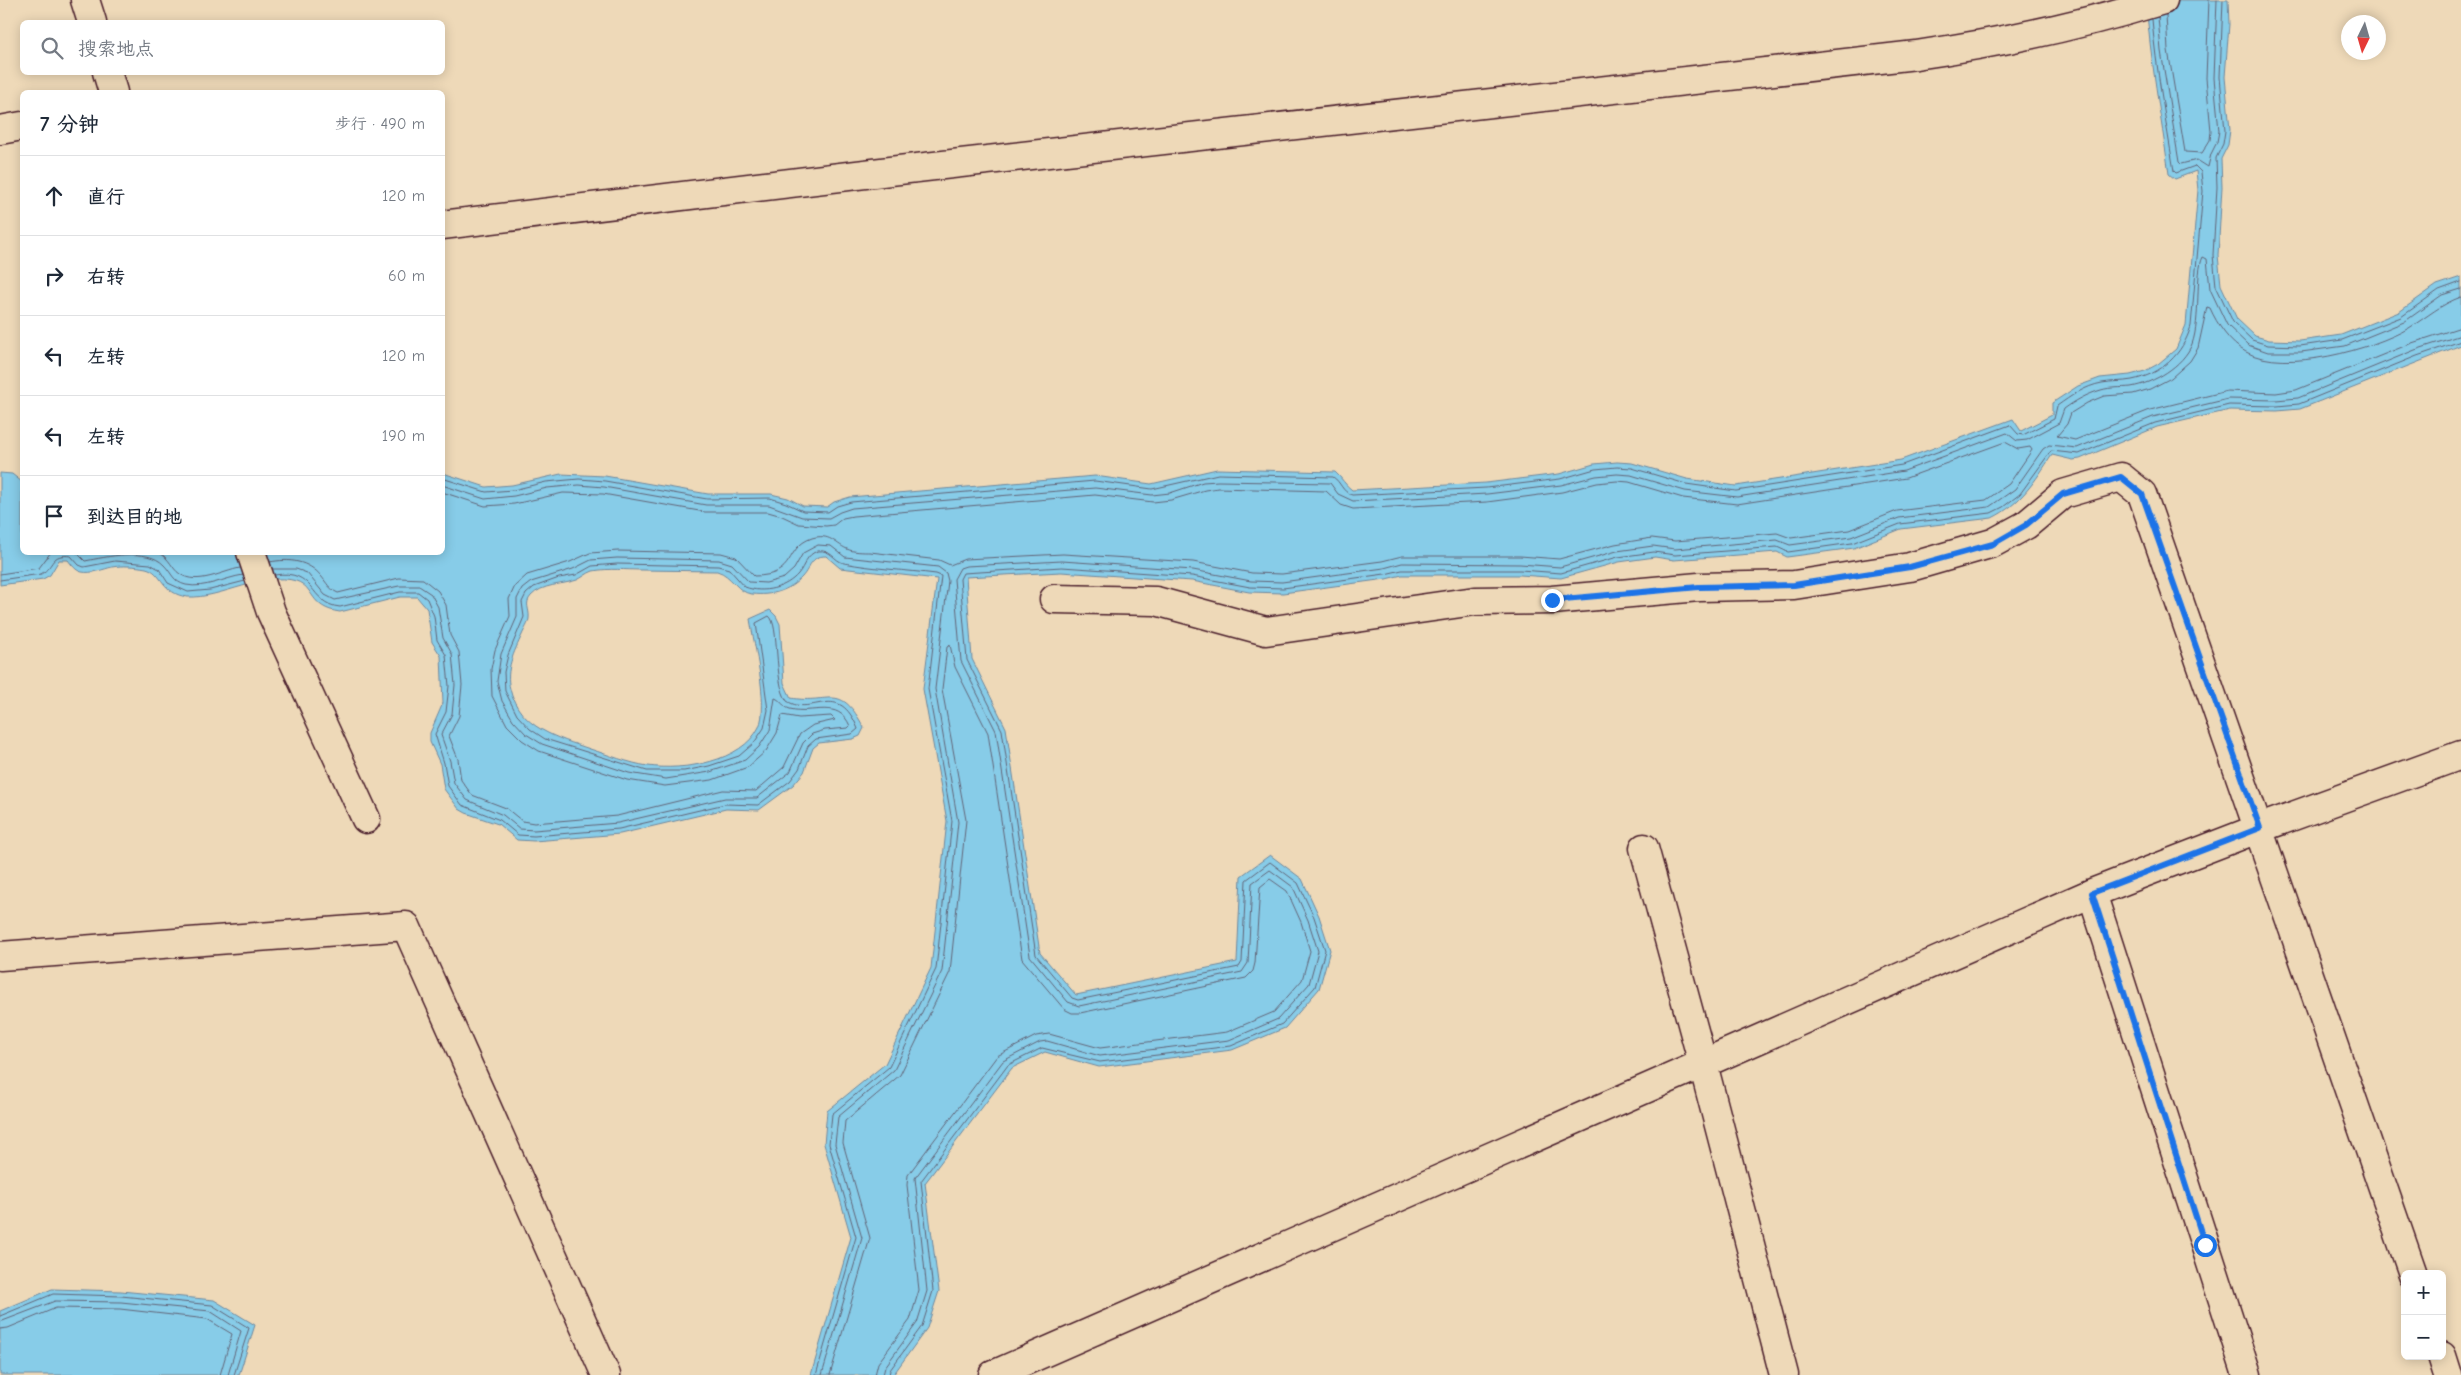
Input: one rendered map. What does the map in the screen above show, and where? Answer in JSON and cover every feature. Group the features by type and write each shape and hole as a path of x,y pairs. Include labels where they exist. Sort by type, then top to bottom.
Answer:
{"street":[{"path":"85,0 91,20"},
{"path":"445,225 890,171 1916,55 1963,48 2126,11 2163,0"},
{"path":"108,75 112,90"},
{"path":"0,130 20,126"},
{"path":"1054,599 1156,601 1266,631 1475,601 1552,600 1699,587 1794,585 1910,567 1993,544 2026,525 2063,494 2121,477 2142,494 2260,828 2412,1270"},
{"path":"252,555 272,612 366,819"},
{"path":"993,1375 2092,893 2260,828 2461,755"},
{"path":"1644,848 1703,1064 1784,1375"},
{"path":"2092,893 2247,1375"},
{"path":"0,956 406,926 606,1375"},
{"path":"2443,1360 2448,1375"}],"water":[{"path":"2146,0 2228,0 2229,24 2225,77 2230,130 2228,145 2221,159 2222,187 2218,255 2221,285 2237,319 2255,336 2269,340 2300,341 2341,335 2399,312 2437,285 2461,277 2461,345 2300,409 2277,411 2230,410 2157,427 2080,459 2073,460 2052,455 2033,483 2019,499 1992,518 1901,529 1854,548 1787,557 1777,552 1674,560 1655,557 1619,562 1561,578 1520,575 1402,575 1386,579 1283,593 1249,592 1192,581 1061,572 966,577 972,659 1006,728 1040,953 1076,995 1237,962 1241,876 1270,855 1302,879 1319,916 1330,950 1319,989 1285,1028 1232,1050 1099,1067 1045,1052 1012,1068 925,1183 939,1291 927,1328 893,1375 811,1375 851,1237 824,1144 827,1111 885,1064 931,968 947,821 923,689 937,579 840,568 826,556 821,556 811,563 797,582 779,592 766,594 752,594 742,591 727,576 717,571 618,569 593,571 577,580 546,587 536,592 528,602 529,620 511,661 509,682 515,702 522,713 531,722 553,735 626,761 648,766 678,767 694,765 710,762 739,749 751,739 759,727 762,717 762,690 750,619 770,610 780,624 784,683 791,698 833,698 841,700 848,704 864,728 860,736 853,739 819,743 813,748 804,772 793,785 759,810 726,809 620,834 534,841 517,840 498,824 459,809 444,789 440,764 430,742 430,733 443,703 441,656 432,642 427,609 417,597 400,597 340,612 330,610 317,602 302,584 284,579 257,582 214,594 188,597 172,592 152,570 146,568 120,566 93,572 82,572 74,568 68,560 59,560 50,575 43,579 0,585 0,473 12,474 20,480 20,555 445,555 445,474 486,487 512,485 561,474 605,476 708,494 771,494 788,498 803,506 827,507 834,502 850,497 1095,476 1151,484 1217,469 1335,472 1352,490 1486,483 1559,474 1594,464 1617,462 1632,463 1687,479 1736,486 1901,460 2013,419 2021,431 2052,415 2052,403 2078,386 2100,378 2130,375 2145,371 2158,364 2176,349 2186,325 2198,190 2196,171 2175,179 2169,174"},
{"path":"52,1289 121,1291 214,1300 255,1325 239,1375 0,1375 0,1311"}],"route":[{"path":"1552,600 1699,587 1794,585 1910,567 1993,544 2026,525 2063,494 2121,477 2142,494 2260,828 2092,893 2205,1245"}]}
